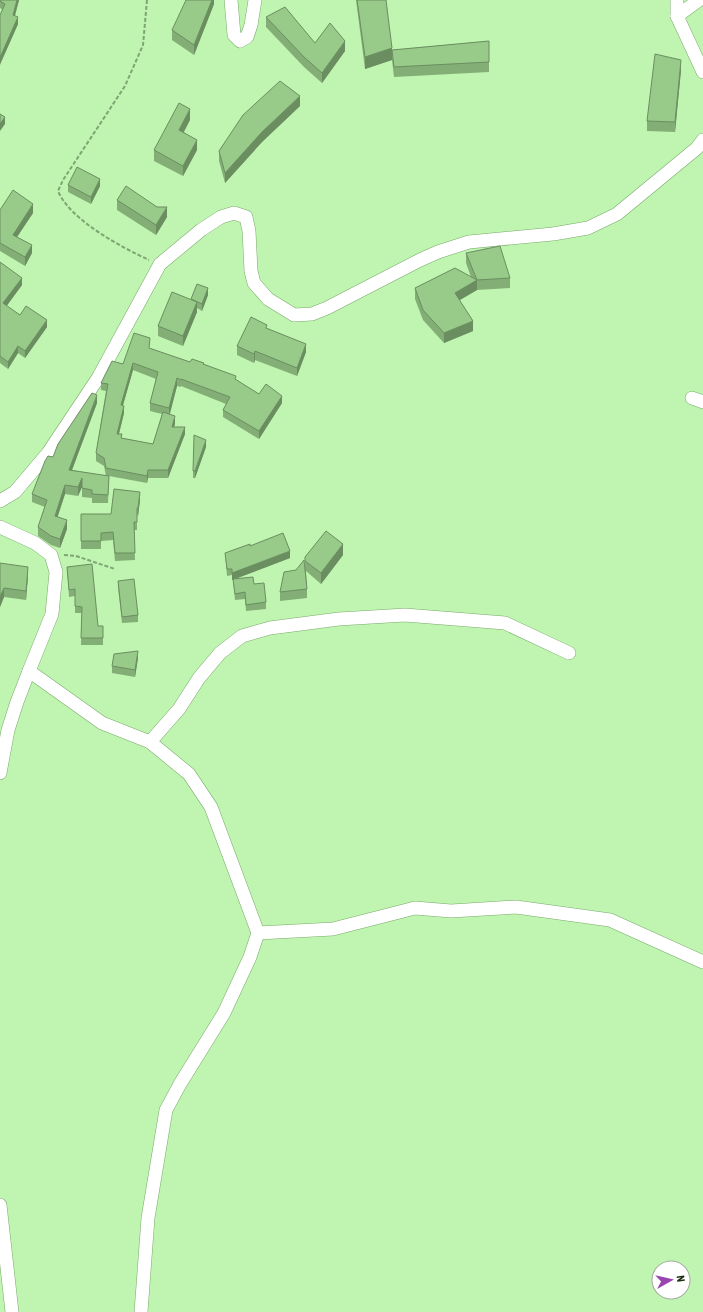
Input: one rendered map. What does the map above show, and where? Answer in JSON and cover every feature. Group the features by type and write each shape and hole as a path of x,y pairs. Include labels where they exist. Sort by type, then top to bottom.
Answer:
{"street":[{"path":"231,0 234,35 240,41 247,37 251,25 254,0"},
{"path":"677,0 677,16 703,72"},
{"path":"677,16 699,0"},
{"path":"0,501 15,492 48,453 98,378 160,264 201,230 221,217 234,214 246,217 249,231 251,271 254,283 268,299 294,315 312,314 327,308 420,260 438,252 469,242 553,234 588,228 617,214 697,148 703,140"},
{"path":"0,528 35,542 51,555 56,572 52,614 17,702 8,730 0,773"},
{"path":"150,742 178,709 199,678 220,653 242,636 270,628 339,619 405,615 505,623 569,653"},
{"path":"29,671 102,723 150,742 189,774 211,807 258,933 250,957 224,1013 180,1084 166,1110 148,1218 141,1312"},
{"path":"258,933 333,929 358,924 380,916 415,908 451,911 516,908 610,920 703,962"},
{"path":"0,1205 12,1312"}],"path":[{"path":"147,0 142,45 125,86 63,180 58,191 62,199 77,216 124,248 160,264"},
{"path":"51,555 76,556 116,569"}],"building":[{"path":"0,0 17,0 13,15 18,17 0,57 0,15 5,4"},
{"path":"186,0 212,0 194,45 172,30"},
{"path":"357,0 386,0 392,48 365,57"},
{"path":"285,7 315,43 330,23 345,41 322,73 304,57 266,17"},
{"path":"489,41 489,62 394,67 392,50"},
{"path":"655,54 681,60 675,122 647,121"},
{"path":"280,81 300,96 262,132 225,173 219,151 243,115"},
{"path":"179,103 190,109 179,130 197,140 183,166 154,150"},
{"path":"0,114 5,117 0,124"},
{"path":"77,167 100,179 91,197 68,185"},
{"path":"126,186 157,207 167,207 156,225 117,200"},
{"path":"13,190 33,204 13,235 32,245 25,257 0,243 0,210"},
{"path":"500,246 510,278 477,280 466,253"},
{"path":"0,262 22,278 3,303 20,315 26,306 47,320 25,351 18,346 8,362 0,356"},
{"path":"455,268 477,280 455,293 473,321 444,333 423,310 415,288"},
{"path":"197,284 208,288 202,304 191,299"},
{"path":"172,292 197,302 183,336 158,326"},
{"path":"251,317 267,325 266,328 306,344 297,368 255,351 254,354 237,346"},
{"path":"134,333 150,338 149,348 190,362 192,359 236,376 235,379 259,394 266,384 282,396 259,431 223,410 230,397 181,379 177,378 169,408 150,403 158,372 133,363 121,405 124,406 117,434 122,434 121,438 153,444 163,412 175,416 172,427 185,427 168,470 148,470 147,476 106,468 104,458 96,453 108,384 101,383 112,361 123,364"},
{"path":"92,393 97,395 69,470 109,476 108,495 92,494 92,490 82,488 82,478 78,487 65,485 55,516 67,520 60,539 51,536 38,527 47,500 32,494 45,461 48,456 53,457 58,444"},
{"path":"194,435 206,440 195,471 193,471"},
{"path":"114,489 140,492 137,508 137,522 134,522 135,553 115,553 113,532 101,533 101,541 81,541 81,514 111,514"},
{"path":"326,531 343,544 321,573 305,561 305,557"},
{"path":"283,533 290,551 232,573 232,569 227,569 225,553 250,544 250,546"},
{"path":"304,560 307,589 280,592 284,572 296,570"},
{"path":"0,563 28,567 26,591 4,588 0,597"},
{"path":"92,564 98,626 103,626 103,638 81,638 82,607 75,606 75,589 69,590 67,567"},
{"path":"253,577 254,584 264,583 266,602 246,605 245,592 235,594 233,579"},
{"path":"134,579 138,615 122,617 118,581"},
{"path":"138,651 135,670 112,666 114,654"}]}
